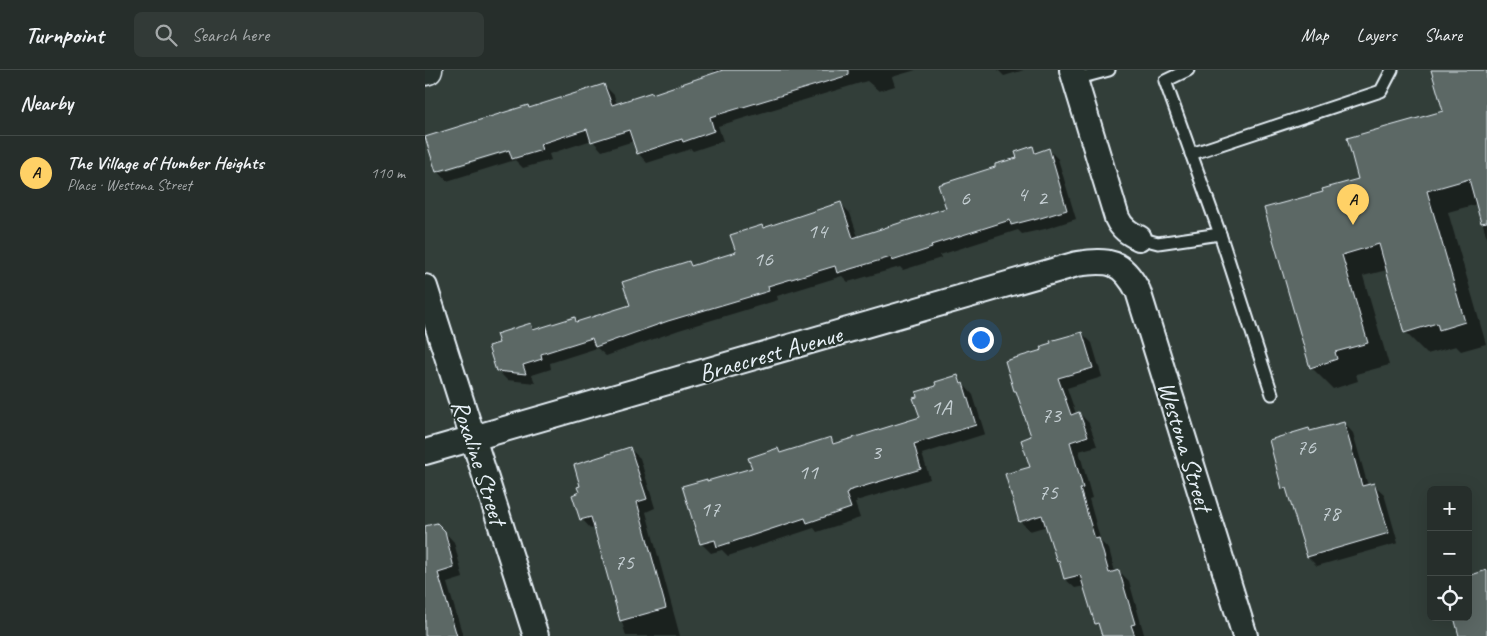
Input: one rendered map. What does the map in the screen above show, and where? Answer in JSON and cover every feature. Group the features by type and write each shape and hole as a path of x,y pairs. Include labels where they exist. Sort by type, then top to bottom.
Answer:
{"street":[{"path":"1073,74 1117,218 1120,225 1127,232 1139,238"},
{"name":"Braecrest Avenue","path":"425,452 1077,264 1097,261 1116,264"},
{"name":"Westona Street","path":"1116,264 1130,276 1139,291 1245,636"},
{"name":"Roxaline Street","path":"425,287 536,636"}],"lane":[{"path":"1073,74 1109,70"},
{"path":"1188,70 1165,81 1219,234 1272,394"},
{"path":"1191,154 1381,91 1392,70"},
{"path":"1139,238 1158,243 1219,234"}],"building":[{"path":"723,70 849,70 849,75 710,117 714,131 683,142 682,139 637,154 629,130 591,142 587,129 540,144 542,150 512,159 509,150 436,172 425,137 528,105 529,108 604,84 612,105 652,92 652,94"},
{"path":"1431,70 1487,70 1487,222 1481,223 1469,179 1427,191 1465,322 1439,330 1437,323 1404,333 1379,244 1342,255 1368,343 1335,352 1337,359 1310,368 1264,208 1323,192 1322,189 1358,179 1347,138 1443,111"},
{"path":"1033,146 1035,153 1049,148 1067,210 1011,225 1010,220 931,245 932,248 892,261 891,257 837,273 835,266 768,286 769,291 668,321 595,347 592,338 541,354 542,359 523,365 526,374 496,371 488,346 499,343 496,334 531,323 533,330 575,317 576,322 630,305 622,282 689,261 691,266 736,252 730,235 762,225 763,228 841,202 853,238 946,208 938,185 1017,158 1015,152"},
{"path":"1082,332 1093,368 1058,378 1071,415 1079,412 1088,436 1070,442 1083,488 1080,489 1095,539 1099,538 1109,573 1119,570 1135,624 1131,625 1135,636 1102,636 1098,623 1095,624 1080,575 1064,579 1042,515 1019,522 1005,474 1030,467 1021,440 1031,436 1005,361 1042,350 1041,346 1051,343 1050,341"},
{"path":"958,375 961,384 963,383 976,425 914,444 921,469 848,491 846,494 851,508 807,523 805,518 717,547 715,540 700,544 682,486 752,468 748,458 778,448 780,453 831,437 833,444 920,417 913,398 917,397 916,392 936,386 935,382"},
{"path":"1344,422 1362,486 1374,483 1389,533 1307,557 1286,488 1282,489 1269,440 1309,428 1310,431"},
{"path":"630,447 647,499 637,502 666,608 620,621 591,517 580,520 572,495 579,492 577,487 580,486 574,465"},
{"path":"437,523 445,531 454,568 438,573 457,636 425,636 425,526"},
{"path":"1487,570 1487,636 1459,636 1455,621 1472,621 1472,575"}],"place":[{"name":"The Village of Humber Heights","path":"1353,225"}]}
